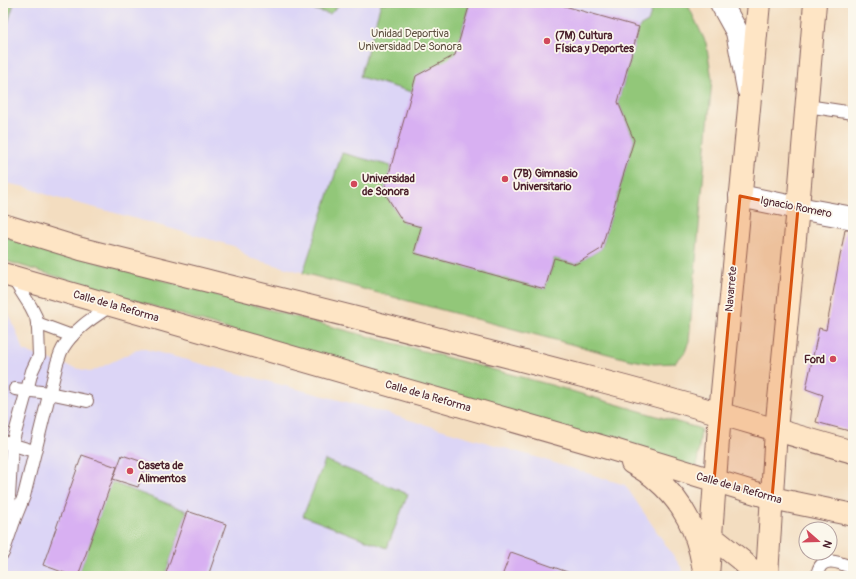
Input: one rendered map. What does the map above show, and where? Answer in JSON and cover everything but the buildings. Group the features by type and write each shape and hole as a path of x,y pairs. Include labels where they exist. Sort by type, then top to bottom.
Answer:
{"main road":[{"name":"Navarrete","path":"708,576 720,413 759,3"},
{"path":"767,576 776,430 798,208 815,3"},
{"path":"3,225 81,248 584,376 720,413 853,452"},
{"name":"Calle de la Reforma","path":"8,276 611,449 772,498 853,515"},
{"path":"611,449 656,479 672,493 690,522 696,537 703,564 704,576"},
{"path":"711,536 758,576"}],"street":[{"path":"721,3 737,32 750,97"},
{"name":"Ignacio Romero","path":"740,196 853,218"}],"lane":[{"path":"806,106 853,113"},
{"path":"8,276 31,307 36,317 38,356 32,371 21,389 8,443 9,497 14,521"},
{"path":"3,553 24,496 34,451 62,349 82,326 112,305"},
{"path":"37,323 72,336"},
{"path":"21,389 87,401"},
{"path":"8,443 34,451"},
{"path":"817,576 818,570 824,563 832,561 853,568"}],"highlighted area":[{"path":"740,196 798,208 772,498 714,481"}],"shaded area":[{"name":"Universidad de Sonora","path":"3,3 687,3 706,43 712,79 689,341 685,352 675,363 654,364 627,359 249,258 237,247 53,197 26,187 3,183"},
{"path":"3,303 5,304 24,351 57,363 91,372 141,348 362,406 625,485 683,570 682,576 3,576"}],"green space":[{"path":"3,3 14,3 3,39"},
{"name":"Unidad Deportiva Universidad De Sonora","path":"288,3 341,3 330,14"},
{"name":"Unidad Deportiva Universidad De Sonora","path":"381,3 470,3 455,55 412,92 360,77"},
{"path":"647,3 687,3 706,43 712,79 689,341 685,352 675,363 654,364 627,359 303,273 342,153 391,166 384,192 403,222 421,227 414,253 545,289 554,258 576,264 601,249 634,140 618,102 639,27 648,22 652,10"},
{"path":"3,236 318,323 551,385 701,429 696,472 3,260"},
{"path":"325,460 408,494 387,548 303,516"},
{"path":"111,482 187,511 165,576 78,576"}],"place":[{"name":"(7M) Cultura Física y Deportes","path":"547,41"},
{"name":"(7B) Gimnasio Universitario","path":"505,179"},
{"name":"Universidad de Sonora","path":"354,184"},
{"name":"Ford","path":"833,359"},
{"name":"Caseta de Alimentos","path":"130,471"}]}
